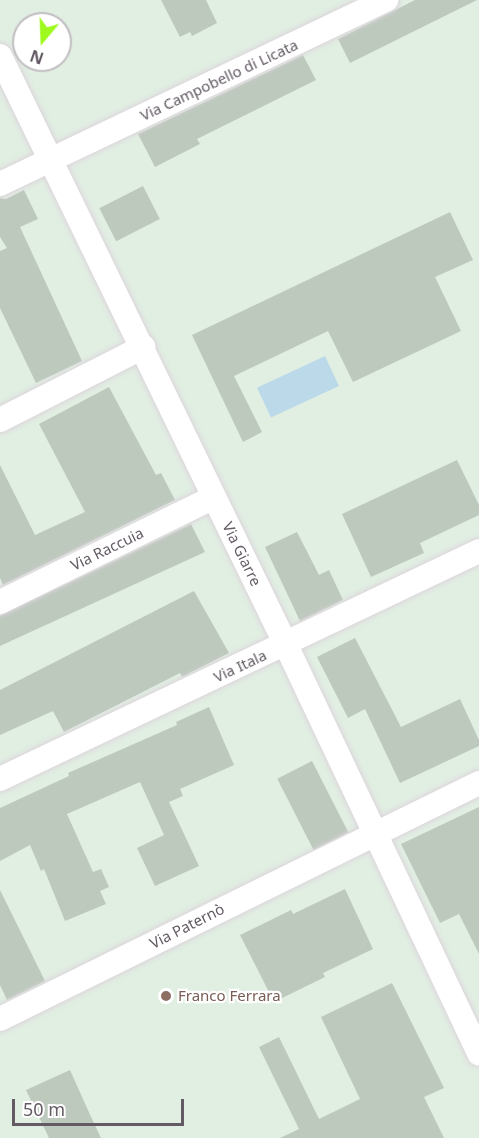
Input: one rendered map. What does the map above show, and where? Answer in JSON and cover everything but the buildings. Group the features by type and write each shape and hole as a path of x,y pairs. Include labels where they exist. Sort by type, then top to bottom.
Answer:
{"street":[{"name":"Via Campobello di Licata","path":"0,184 386,0"},
{"name":"Via Giarre","path":"0,56 52,159 374,833 476,1040"},
{"path":"0,420 142,347"},
{"name":"Via Raccuia","path":"0,602 214,496"},
{"name":"Via Itala","path":"0,779 286,645 479,551"},
{"name":"Via Paternò","path":"0,1019 479,783"}],"shaded area":[{"path":"325,356 339,386 271,418 257,388"}],"place":[{"name":"Franco Ferrara","path":"166,996"}]}
